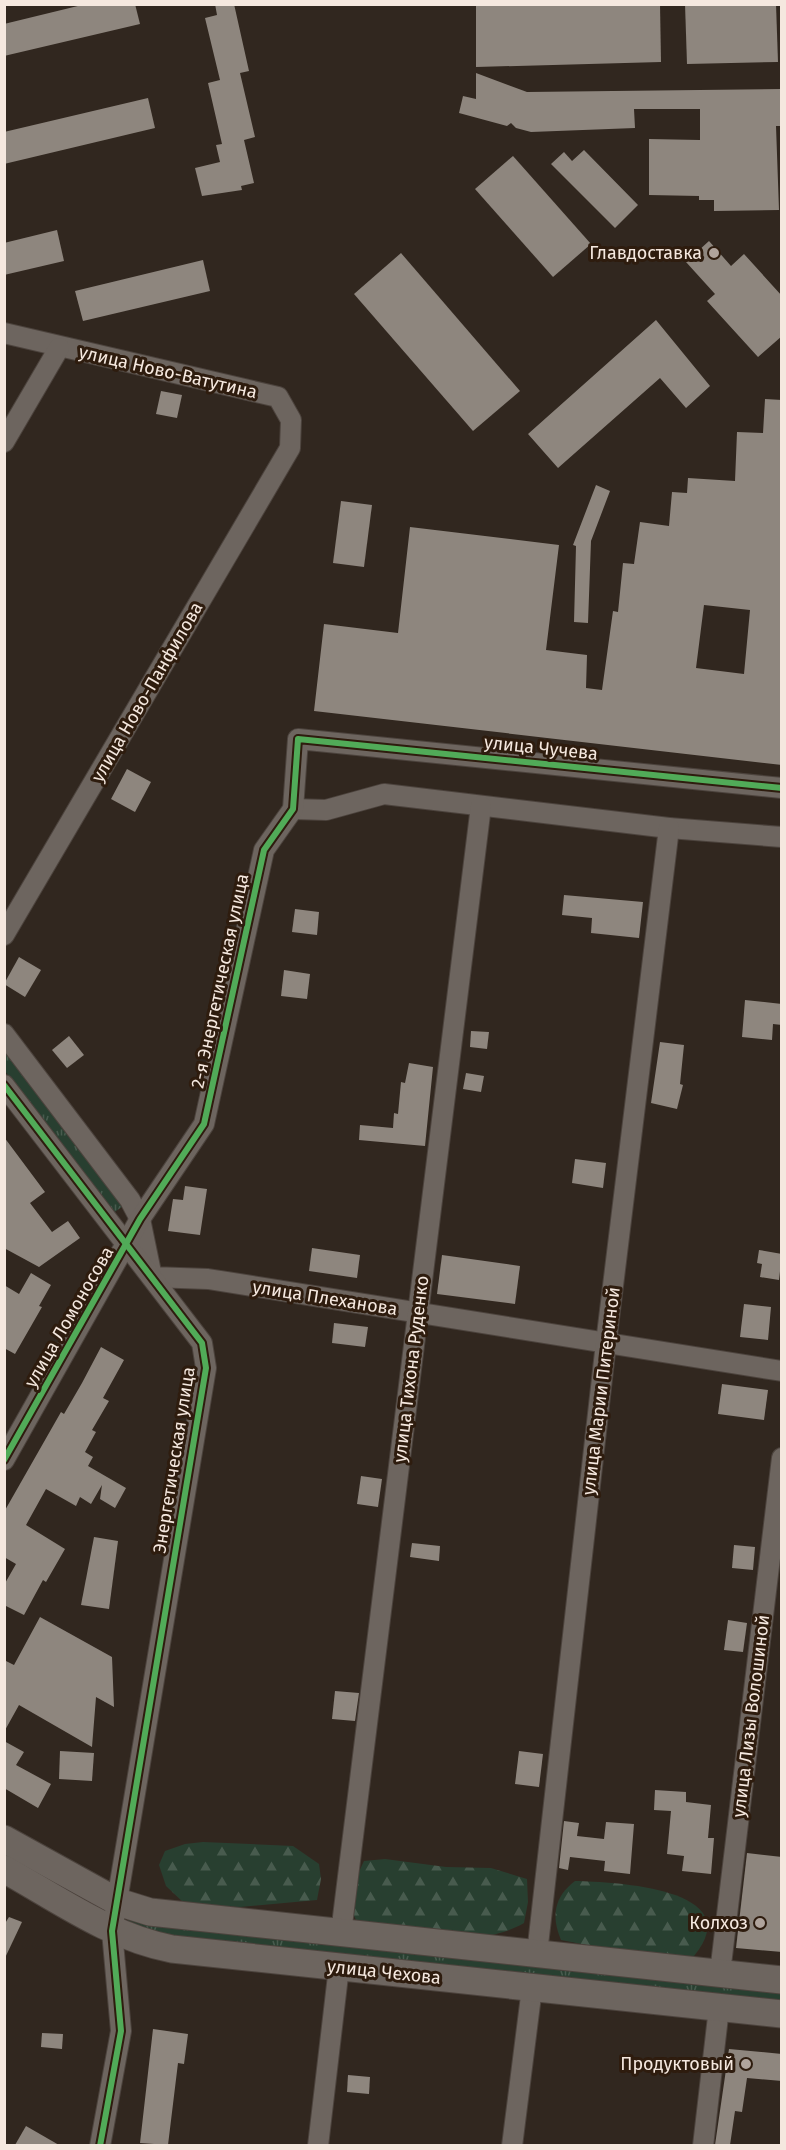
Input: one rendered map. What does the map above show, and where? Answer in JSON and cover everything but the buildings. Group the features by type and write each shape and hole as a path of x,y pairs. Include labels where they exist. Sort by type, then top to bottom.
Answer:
{"main road":[{"name":"улица Чехова","path":"4,1839 118,1902 168,1914 782,1980"},
{"name":"улица Чехова","path":"6,1873 112,1931 147,1944 172,1949 782,2014"}],"street":[{"name":"улица Ново-Ватутина","path":"4,333 59,348 278,397 291,420 290,448"},
{"path":"4,442 59,348"},
{"name":"улица Ново-Панфилова","path":"4,935 290,448"},
{"name":"улица Чучева","path":"293,809 298,739 782,788"},
{"path":"293,809 326,810 384,794 669,828 782,837"},
{"name":"улица Тихона Руденко","path":"341,1933 481,806"},
{"name":"2-я Энергетическая улица","path":"140,1219 204,1124 264,850 293,809"},
{"name":"улица Марии Питериной","path":"537,1954 606,1343 669,828"},
{"name":"Энергетическая улица","path":"4,1034 130,1200 140,1219 152,1277"},
{"name":"Энергетическая улица","path":"4,1085 202,1343 206,1368 112,1931"},
{"name":"улица Ломоносова","path":"4,1460 140,1219"},
{"name":"улица Плеханова","path":"152,1277 208,1279 782,1371"},
{"name":"улица Лизы Волошиной","path":"720,1973 782,1458"},
{"path":"100,2145 122,2031 112,1931"},
{"path":"318,2145 339,1967"},
{"path":"512,2145 532,1988"},
{"path":"703,2145 719,2008"}],"green space":[{"path":"5,1048 123,1206 112,1214 5,1071"},
{"path":"203,1842 293,1846 319,1864 321,1879 317,1900 240,1907 185,1904 166,1886 159,1865 165,1851 185,1844"},
{"path":"385,1859 446,1867 491,1868 527,1879 528,1902 524,1923 505,1932 463,1937 419,1933 356,1920 346,1899 364,1861"},
{"path":"575,1881 645,1887 670,1893 691,1903 705,1916 707,1933 694,1956 628,1953 561,1940 556,1923 556,1907 568,1887"},
{"path":"128,1918 781,1992 781,2007 170,1940 127,1924"}],"cycle path":[{"path":"4,1460 140,1219 204,1124 264,850 293,809 298,739 782,788"},
{"path":"4,1085 202,1343 206,1368 112,1931 121,2031 100,2146"}],"place":[{"name":"Главдоставка","path":"714,253"},
{"name":"Колхоз","path":"760,1923"},
{"name":"Продуктовый","path":"746,2064"}]}
